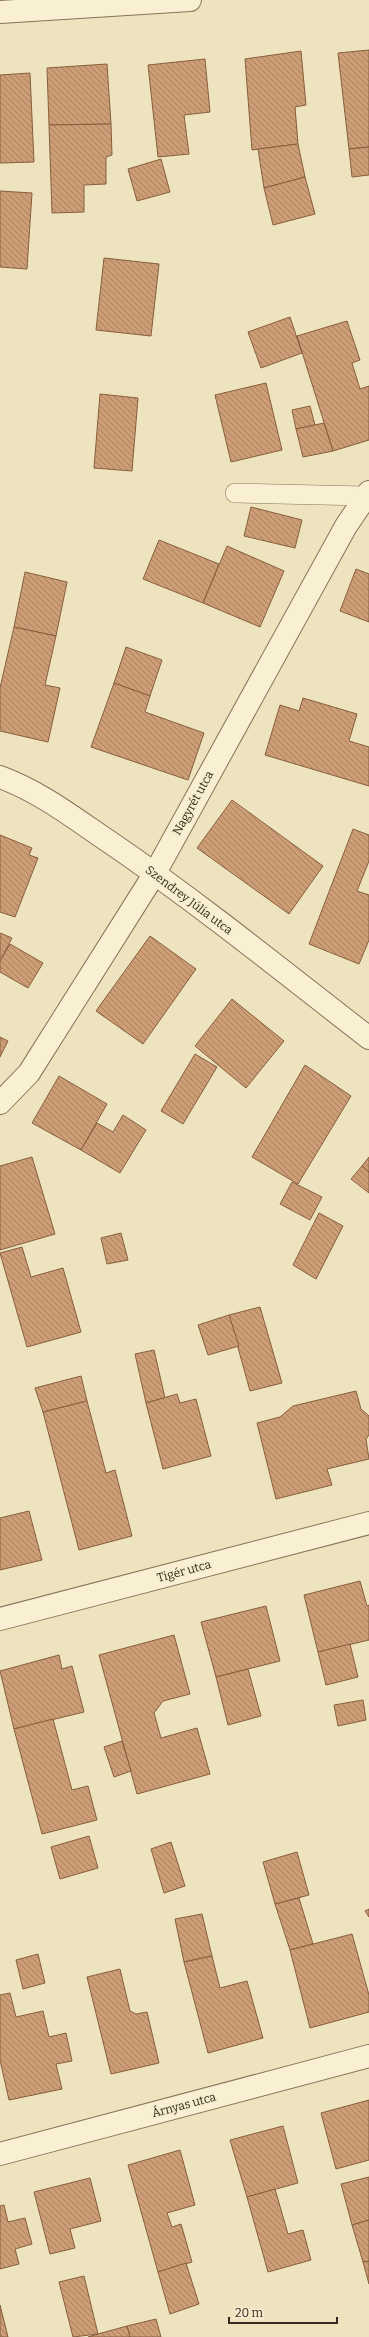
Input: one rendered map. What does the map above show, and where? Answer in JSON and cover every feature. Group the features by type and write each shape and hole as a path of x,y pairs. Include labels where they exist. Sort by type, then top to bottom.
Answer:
{"street":[{"path":"0,12 190,0"},
{"name":"Nagyrét utca","path":"0,1103 29,1073 155,873 346,526 367,494"},
{"name":"Szendrey Júlia utca","path":"0,777 20,784 41,796 155,873 369,1038"},
{"name":"Tigér utca","path":"0,1619 369,1523"},
{"name":"Árnyas utca","path":"0,2154 369,2056"}],"lane":[{"path":"235,493 367,494"}],"building":[{"path":"369,50 369,147 349,149 338,53"},
{"path":"301,51 306,105 295,107 298,144 252,150 245,59"},
{"path":"205,59 210,112 184,115 189,154 158,157 148,65"},
{"path":"107,64 111,124 49,125 47,68"},
{"path":"30,73 34,162 0,163 0,75"},
{"path":"111,124 112,155 106,157 106,184 84,185 84,212 52,213 49,125"},
{"path":"298,144 305,177 264,188 258,149"},
{"path":"369,147 369,175 352,177 349,149"},
{"path":"161,159 170,192 137,201 128,169"},
{"path":"305,177 315,214 273,225 264,188"},
{"path":"0,191 32,193 27,269 0,267"},
{"path":"104,258 159,264 151,336 96,330"},
{"path":"290,317 302,353 261,368 248,332"},
{"path":"347,321 360,360 352,363 360,389 369,386 369,440 333,451 297,336"},
{"path":"266,383 282,450 231,462 215,395"},
{"path":"100,394 138,398 132,471 94,468"},
{"path":"310,406 315,425 296,429 292,410"},
{"path":"324,423 333,451 303,457 296,429"},
{"path":"251,507 302,520 295,548 244,536"},
{"path":"159,540 219,564 203,603 143,579"},
{"path":"227,546 284,571 260,627 203,603"},
{"path":"356,569 369,574 369,622 340,611"},
{"path":"25,572 67,582 56,636 14,627"},
{"path":"14,627 56,636 45,685 60,688 48,742 0,731 0,688"},
{"path":"126,647 162,660 150,696 114,683"},
{"path":"114,683 150,696 145,712 204,733 188,780 91,747"},
{"path":"303,698 357,714 349,741 369,747 369,786 265,755 280,705 299,711"},
{"path":"232,800 323,866 289,914 197,848"},
{"path":"353,829 369,835 369,861 357,891 369,895 369,940 359,964 309,944"},
{"path":"0,835 32,848 29,855 38,858 15,917 0,912"},
{"path":"0,933 12,938 0,961"},
{"path":"150,936 196,969 143,1044 96,1011"},
{"path":"10,944 43,963 28,988 0,972 0,961"},
{"path":"232,999 284,1041 246,1088 195,1046"},
{"path":"0,1037 8,1041 0,1057"},
{"path":"195,1054 217,1067 183,1124 161,1111"},
{"path":"305,1065 351,1096 298,1184 252,1157"},
{"path":"59,1076 107,1104 81,1150 32,1123"},
{"path":"123,1115 146,1130 120,1173 81,1150 97,1123 113,1132"},
{"path":"32,1157 55,1234 0,1250 0,1166"},
{"path":"369,1157 369,1172 362,1166"},
{"path":"362,1166 369,1172 369,1193 351,1179"},
{"path":"292,1182 322,1197 310,1220 280,1204"},
{"path":"319,1213 343,1226 316,1279 293,1265"},
{"path":"121,1233 128,1260 107,1264 101,1238"},
{"path":"22,1247 31,1277 63,1268 81,1332 27,1347 0,1253"},
{"path":"260,1307 282,1383 250,1391 229,1315"},
{"path":"229,1315 239,1346 208,1355 198,1325"},
{"path":"154,1350 165,1398 146,1403 135,1354"},
{"path":"81,1376 87,1401 43,1412 35,1388"},
{"path":"356,1391 361,1409 369,1416 369,1435 366,1439 369,1459 327,1469 332,1485 276,1499 257,1423 280,1417 293,1406"},
{"path":"177,1394 180,1403 196,1399 211,1456 163,1469 146,1403"},
{"path":"87,1401 106,1473 115,1470 132,1536 79,1550 43,1412"},
{"path":"29,1511 42,1560 0,1570 0,1518"},
{"path":"360,1581 367,1606 369,1605 369,1640 318,1652 304,1595"},
{"path":"266,1606 280,1661 216,1677 201,1622"},
{"path":"174,1635 190,1694 163,1701 154,1713 161,1738 197,1728 210,1774 137,1794 99,1655"},
{"path":"350,1644 358,1677 326,1685 318,1652"},
{"path":"59,1655 62,1669 72,1666 84,1712 14,1729 0,1671"},
{"path":"248,1669 261,1716 228,1725 216,1677"},
{"path":"363,1700 366,1720 338,1726 334,1705"},
{"path":"53,1719 72,1790 88,1786 97,1820 42,1834 14,1729"},
{"path":"122,1741 131,1771 114,1777 104,1747"},
{"path":"89,1836 98,1868 60,1879 51,1847"},
{"path":"171,1842 185,1886 164,1893 151,1849"},
{"path":"297,1852 309,1895 275,1904 263,1862"},
{"path":"299,1898 313,1944 290,1950 275,1904"},
{"path":"369,1909 369,1917 365,1911"},
{"path":"202,1914 212,1956 184,1962 175,1919"},
{"path":"352,1934 369,1995 369,2012 310,2028 290,1950"},
{"path":"38,1954 45,1983 23,1989 16,1960"},
{"path":"212,1956 220,1988 247,1981 263,2038 208,2053 184,1962"},
{"path":"120,1969 130,2011 136,2014 147,2012 159,2063 111,2074 87,1977"},
{"path":"10,1993 16,2017 43,2011 49,2037 66,2033 72,2061 56,2064 62,2089 9,2100 0,2060 0,1995"},
{"path":"369,2100 369,2160 336,2169 321,2113"},
{"path":"283,2126 298,2183 247,2197 230,2140"},
{"path":"180,2150 195,2205 167,2213 172,2227 181,2224 192,2262 158,2272 128,2165"},
{"path":"369,2177 369,2220 352,2225 341,2184"},
{"path":"90,2178 101,2221 70,2229 75,2248 50,2254 34,2192"},
{"path":"275,2189 288,2234 303,2230 311,2260 268,2272 247,2197"},
{"path":"4,2205 8,2222 25,2218 32,2244 15,2249 19,2264 0,2269 0,2206"},
{"path":"369,2220 369,2261 363,2262 352,2225"},
{"path":"369,2261 369,2284 363,2262"},
{"path":"186,2263 199,2304 170,2314 158,2272"},
{"path":"84,2276 98,2334 73,2337 59,2282"},
{"path":"0,2305 8,2337 0,2337"},
{"path":"156,2319 161,2337 130,2337 127,2326"},
{"path":"127,2326 130,2337 88,2337 98,2334"}]}
